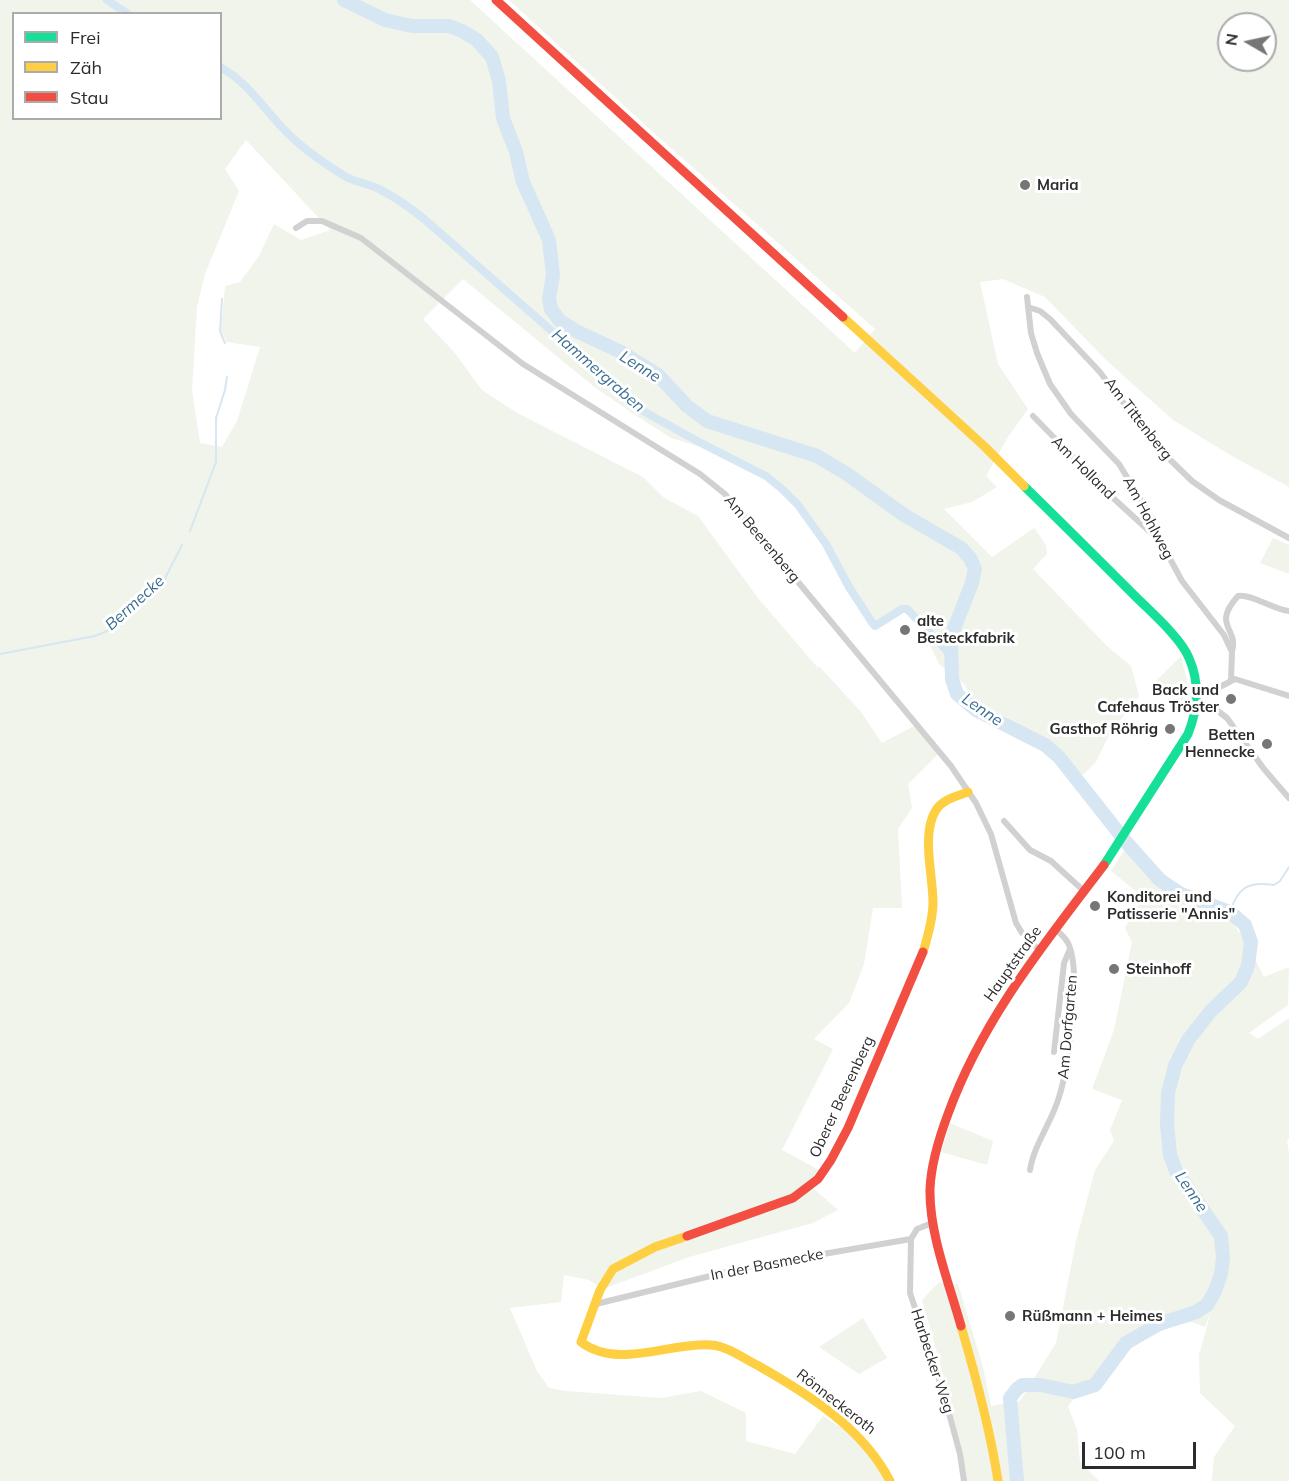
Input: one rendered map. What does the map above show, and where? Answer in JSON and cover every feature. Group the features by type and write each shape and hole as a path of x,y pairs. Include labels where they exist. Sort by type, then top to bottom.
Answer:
{"main road":[{"name":"Hauptstraße","path":"496,0 991,453 1132,591 1179,642 1192,662 1197,704 1188,734 1114,851 1000,1006 978,1045 948,1109 937,1143 932,1166 930,1206 932,1223 979,1386 998,1481"},
{"name":"Oberer Beerenberg","path":"596,1304 604,1281 614,1269 655,1247 793,1198 820,1177 855,1109 920,963 932,915 930,837 934,814 945,801 968,792"},
{"name":"Rönneckeroth","path":"596,1304 581,1342 590,1349 617,1354 673,1346 720,1346 804,1392 873,1450 883,1464 890,1481"}],"street":[{"name":"Am Beerenberg","path":"296,228 307,221 322,221 361,238 523,364 714,484 733,502 825,616 935,744 968,792 991,834 1016,923 1022,933 1039,950"},
{"name":"Am Hohlweg","path":"1027,297 1031,333 1050,384 1071,414 1119,464 1151,517 1161,542 1182,581 1224,635 1232,652"},
{"name":"Am Tittenberg","path":"1028,307 1040,311 1050,319 1100,371 1159,449 1186,475 1219,500 1289,538"},
{"name":"Am Holland","path":"1033,416 1112,497 1161,542"},
{"path":"1231,680 1234,645 1225,617 1226,611 1238,596 1244,595 1275,609 1289,611"},
{"path":"1197,693 1212,692 1231,680 1239,679 1289,696"},
{"path":"1197,704 1214,708 1227,718 1289,798"},
{"path":"1007,823 1030,850 1051,861 1085,892"},
{"path":"1055,929 1064,937 1070,949"},
{"name":"Am Dorfgarten","path":"1054,1052 1064,963 1070,949"},
{"name":"Am Dorfgarten","path":"1030,1170 1032,1158 1053,1113 1063,1083 1072,1002 1073,963 1070,949"},
{"name":"In der Basmecke","path":"596,1304 747,1267 911,1239 920,1226 932,1223"},
{"name":"Harbecker Weg","path":"911,1239 910,1293 943,1391 960,1454 964,1481"}],"shaded area":[{"path":"0,0 470,0 855,353 875,329 654,133 509,0 1289,0 1289,487 1173,420 1107,361 1045,297 1003,279 980,282 998,364 1028,409 1008,437 986,476 997,487 972,502 944,509 992,557 1034,528 1046,545 1047,554 1033,569 1107,646 1131,666 1139,696 1110,733 1096,762 1083,775 1038,735 972,698 964,684 939,664 918,621 909,610 902,609 875,626 849,587 826,544 798,505 766,476 715,451 671,438 632,413 593,386 463,279 423,319 454,352 482,390 517,413 643,477 663,497 698,516 758,598 818,668 819,666 861,712 882,743 914,726 938,754 908,784 912,808 898,829 902,908 873,908 864,964 849,1003 814,1039 833,1049 782,1150 821,1171 812,1187 838,1210 813,1223 689,1257 603,1289 589,1280 564,1275 561,1302 510,1308 537,1371 549,1388 661,1398 701,1391 746,1413 746,1441 795,1454 823,1416 851,1434 871,1452 888,1481 0,1481","holes":["246,140 330,230 301,240 274,224 259,256 240,282 225,286 221,330 227,342 260,347 237,421 222,447 200,443 192,390 197,307 205,274 239,191 225,169"]},
{"path":"1273,538 1289,545 1289,574 1260,563"},
{"path":"1181,656 1188,685 1188,714 1156,681"},
{"path":"1127,846 1156,881 1179,898 1229,918 1247,943 1264,977 1289,967 1288,1005 1249,1033 1258,1039 1289,1018 1289,1138 1287,1140 1289,1154 1289,1481 1212,1481 1214,1457 1235,1426 1200,1393 1199,1355 1211,1312 1205,1327 1191,1322 1126,1338 1068,1406 1077,1430 1080,1462 1099,1481 961,1481 952,1412 922,1300 938,1283 958,1284 983,1367 991,1406 1020,1401 1056,1343 1076,1241 1095,1170 1114,1141 1110,1130 1122,1100 1092,1089 1114,1030 1132,942 1125,928 1143,897 1111,871"},
{"path":"950,1123 993,1141 987,1165 941,1152"},
{"path":"863,1318 887,1358 859,1374 819,1347"}],"waterway":[{"name":"Hammergraben","path":"107,0 125,12"},
{"name":"Lenne","path":"344,0 385,20 412,26 449,26 462,31 477,40 492,57 499,81 503,118 516,152 523,182 549,240 553,275 549,299 551,309 560,321 621,352 658,375 687,406 707,421 817,456 847,474 904,515 961,548 970,558 975,569 972,583 952,634 952,679 957,694 976,710 1045,745 1059,757 1126,842 1160,880 1181,894 1230,912 1245,925 1251,942 1248,966 1241,982 1210,1012 1188,1040 1175,1066 1168,1093 1167,1124 1170,1155 1176,1171 1221,1236 1223,1258 1221,1274 1215,1291 1207,1305 1196,1312 1159,1324 1126,1343 1095,1385 1073,1392 1041,1385 1022,1385 1017,1389 1010,1398 1017,1481"},
{"name":"Hammergraben","path":"222,68 241,82 285,131 312,154 347,177 373,186 389,195 423,218 643,411 766,476 798,505 826,544 849,587 875,626 902,609 907,609 947,651 952,660"},
{"name":"Bermecke","path":"222,299 220,331 225,343"},
{"name":"Bermecke","path":"190,531 216,462 216,418 227,377"},
{"name":"Bermecke","path":"0,654 95,636 107,631 163,582 182,545"},
{"path":"1230,912 1236,897 1245,888 1257,884 1274,885 1280,881 1289,867"}],"traffic: fast":[{"path":"1024,486 1173,634 1185,650 1193,667 1196,706 1188,734 1104,865"}],"traffic: slow":[{"path":"843,317 984,446 1024,486"},
{"path":"923,952 933,908 928,842 932,819 942,803 968,792"},
{"path":"687,1236 655,1247 613,1269 600,1290 581,1342 595,1350 611,1354 644,1353 695,1345 711,1345 729,1350 795,1388 832,1414 865,1444 890,1481"},
{"path":"961,1326 982,1403 998,1481"}],"traffic: jam":[{"path":"496,0 843,317"},
{"path":"961,1326 933,1223 930,1189 939,1141 962,1080 996,1015 1037,954 1104,865"},
{"path":"687,1236 793,1198 818,1179 848,1128 923,952"}],"place":[{"name":"Maria","path":"1025,185"},
{"name":"alte Besteckfabrik","path":"905,630"},
{"name":"Back und Cafehaus Tröster","path":"1231,699"},
{"name":"Gasthof Röhrig","path":"1170,729"},
{"name":"Betten Hennecke","path":"1267,744"},
{"name":"Konditorei und Patisserie \"Annis\"","path":"1095,906"},
{"name":"Steinhoff","path":"1114,969"},
{"name":"Rüßmann + Heimes","path":"1010,1316"}]}
